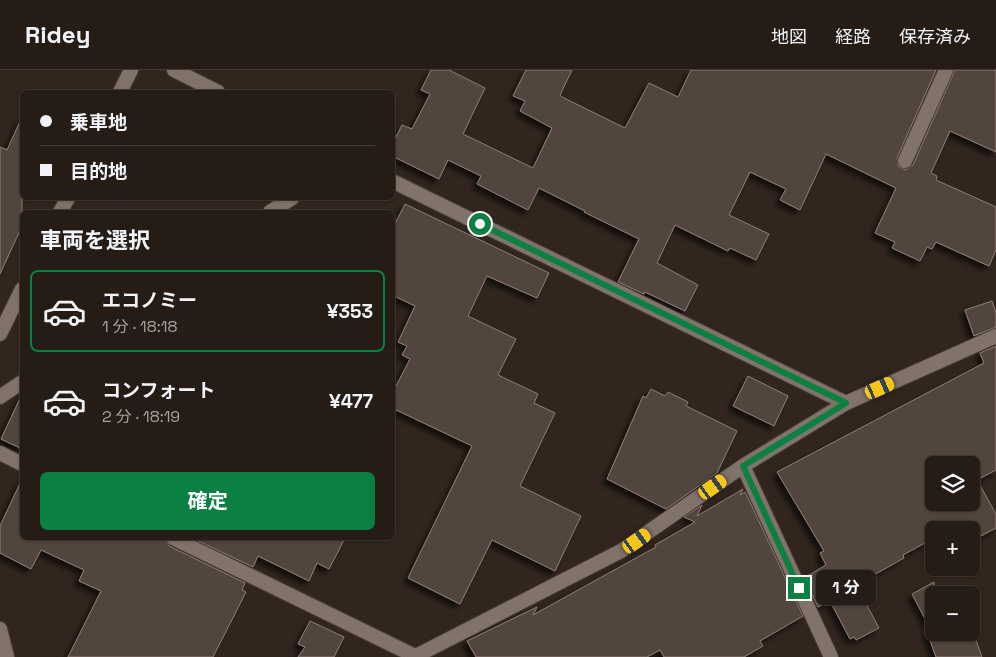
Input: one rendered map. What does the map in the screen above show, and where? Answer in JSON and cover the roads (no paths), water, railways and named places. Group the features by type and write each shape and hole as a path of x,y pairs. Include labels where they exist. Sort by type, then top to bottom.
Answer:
{"street":[{"path":"121,90 131,70"},
{"path":"174,70 214,90"},
{"path":"905,161 946,70"},
{"path":"395,182 846,403"},
{"path":"273,210 289,200"},
{"path":"0,334 20,293"},
{"path":"177,540 415,657 621,552 743,466 846,403 996,336"},
{"path":"0,397 20,383"},
{"path":"0,453 20,463"},
{"path":"743,466 831,657"},
{"path":"0,629 7,657"}]}
